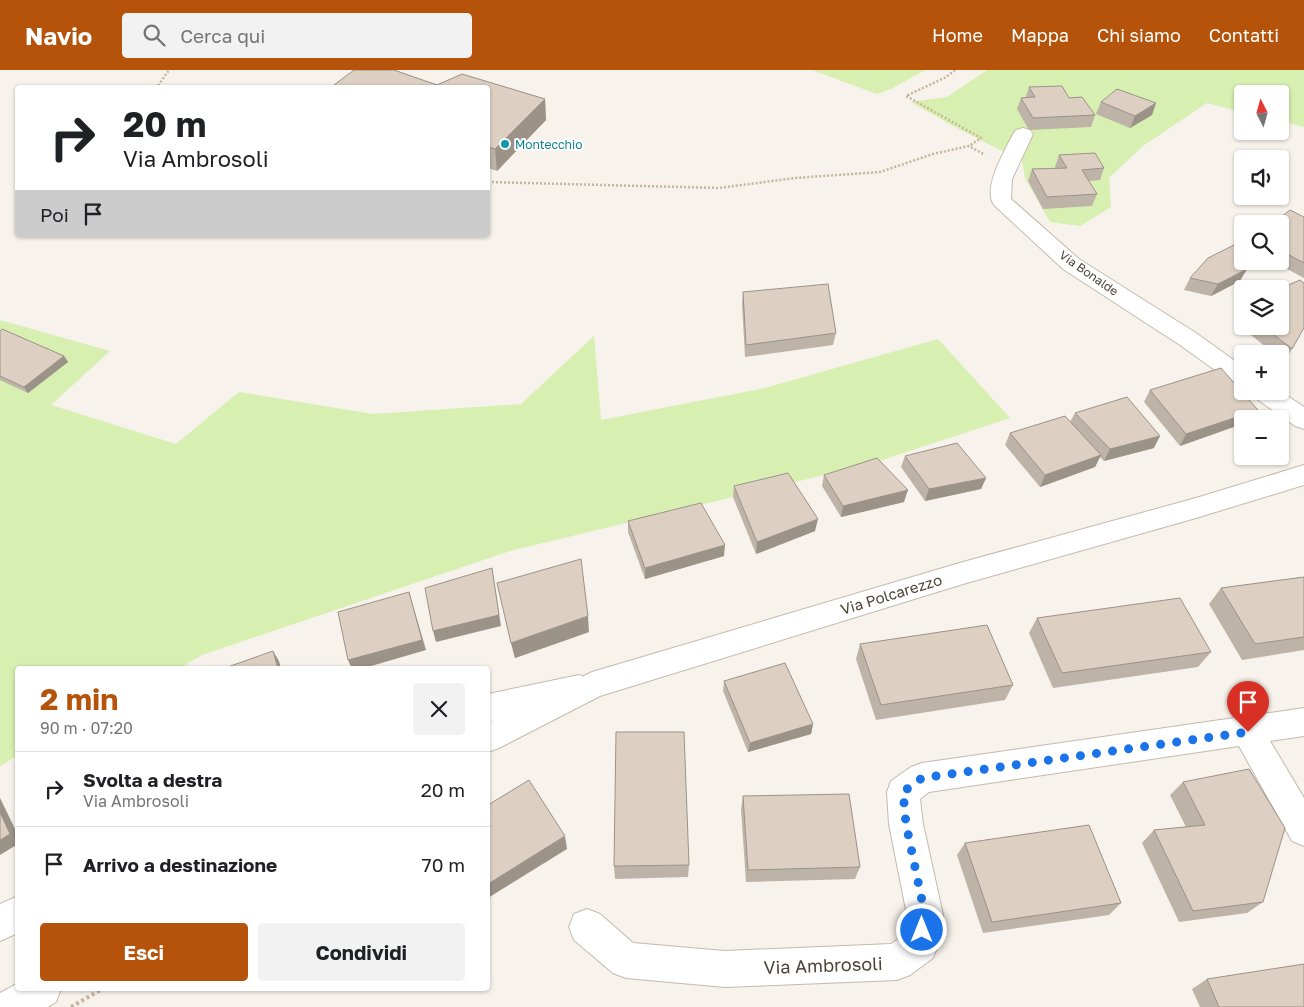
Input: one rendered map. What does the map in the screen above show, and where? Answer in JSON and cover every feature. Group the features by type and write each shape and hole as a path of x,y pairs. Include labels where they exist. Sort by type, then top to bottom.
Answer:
{"street":[{"name":"Via Bonalde","path":"1023,134 1002,179 1001,201 1071,264 1188,339 1234,371"},
{"path":"1276,400 1304,420"},
{"name":"Via Polcarezzo","path":"490,737 592,686 730,642 963,573 1196,508 1304,475"},
{"path":"490,708 592,686"},
{"name":"Via Ambrosoli","path":"587,927 626,960 658,964 725,968 897,962 920,945 925,915 906,824 903,792 922,778 1248,732 1304,722"},
{"path":"1248,732 1304,830"},
{"path":"0,923 15,915"},
{"path":"12,1007 40,991"}],"path":[{"path":"158,85 169,70"},
{"path":"490,182 719,188 795,178 880,172 933,154 969,146 981,138 906,96 946,77 954,70"},
{"path":"969,146 1007,167"},
{"path":"71,1007 99,991"}],"green space":[{"path":"812,70 925,70 891,89 877,94"},
{"path":"987,70 1304,70 1304,127 1289,123 1289,85 1234,85 1234,110 1207,103 1143,146 1109,178 1111,207 1080,226 1050,222 1025,178 1022,161 951,125 911,102 947,97"},
{"path":"0,320 110,351 51,405 176,444 239,392 373,414 521,404 594,336 601,420 765,388 938,339 1010,418 870,464 510,551 202,655 183,666 15,666 15,757 0,766"}],"building":[{"path":"354,70 394,70 437,85 334,85"},
{"path":"462,74 545,99 495,149 490,148 490,85 437,85"},
{"path":"1062,86 1069,98 1082,97 1095,115 1033,118 1021,98 1035,97 1029,87"},
{"path":"1117,89 1156,103 1135,116 1101,102"},
{"path":"1095,153 1104,168 1082,170 1097,194 1047,197 1032,169 1067,168 1059,155"},
{"path":"1290,210 1304,217 1304,263 1289,255 1289,215 1284,215"},
{"path":"1234,245 1234,270 1245,270 1218,284 1190,278 1208,258"},
{"path":"1300,280 1304,283 1304,328 1292,349 1274,335 1289,335 1289,285"},
{"path":"828,284 836,333 746,345 743,292"},
{"path":"2,329 64,356 24,387 0,376 0,331"},
{"path":"1221,368 1234,383 1234,400 1249,400 1258,410 1234,410 1234,418 1186,434 1150,390"},
{"path":"1127,397 1160,436 1110,449 1075,413"},
{"path":"1065,416 1101,455 1045,475 1010,433"},
{"path":"957,443 986,478 929,489 905,456"},
{"path":"877,458 908,490 843,506 824,475"},
{"path":"788,473 818,519 757,542 734,486"},
{"path":"701,503 725,545 645,568 628,521"},
{"path":"581,559 588,616 511,643 497,583"},
{"path":"492,568 499,615 433,631 425,588"},
{"path":"1304,577 1304,637 1255,644 1221,588"},
{"path":"409,592 422,640 348,660 338,612"},
{"path":"1180,598 1211,652 1062,673 1037,618"},
{"path":"987,625 1013,685 881,705 860,644"},
{"path":"273,651 277,666 230,666"},
{"path":"785,663 813,724 750,743 724,681"},
{"path":"616,732 684,732 689,865 614,866"},
{"path":"1249,769 1285,828 1263,902 1193,911 1154,830 1205,825 1183,782"},
{"path":"529,780 565,836 490,883 490,804"},
{"path":"849,794 860,867 748,870 743,796"},
{"path":"0,812 10,834 0,840"},
{"path":"1089,825 1121,903 992,922 965,843"},
{"path":"1304,964 1304,1007 1219,1007 1207,979"}],"place":[{"name":"Montecchio","path":"505,144"}],"route":[{"path":"922,930 925,915 906,824 903,792 922,778 1248,732"}]}
